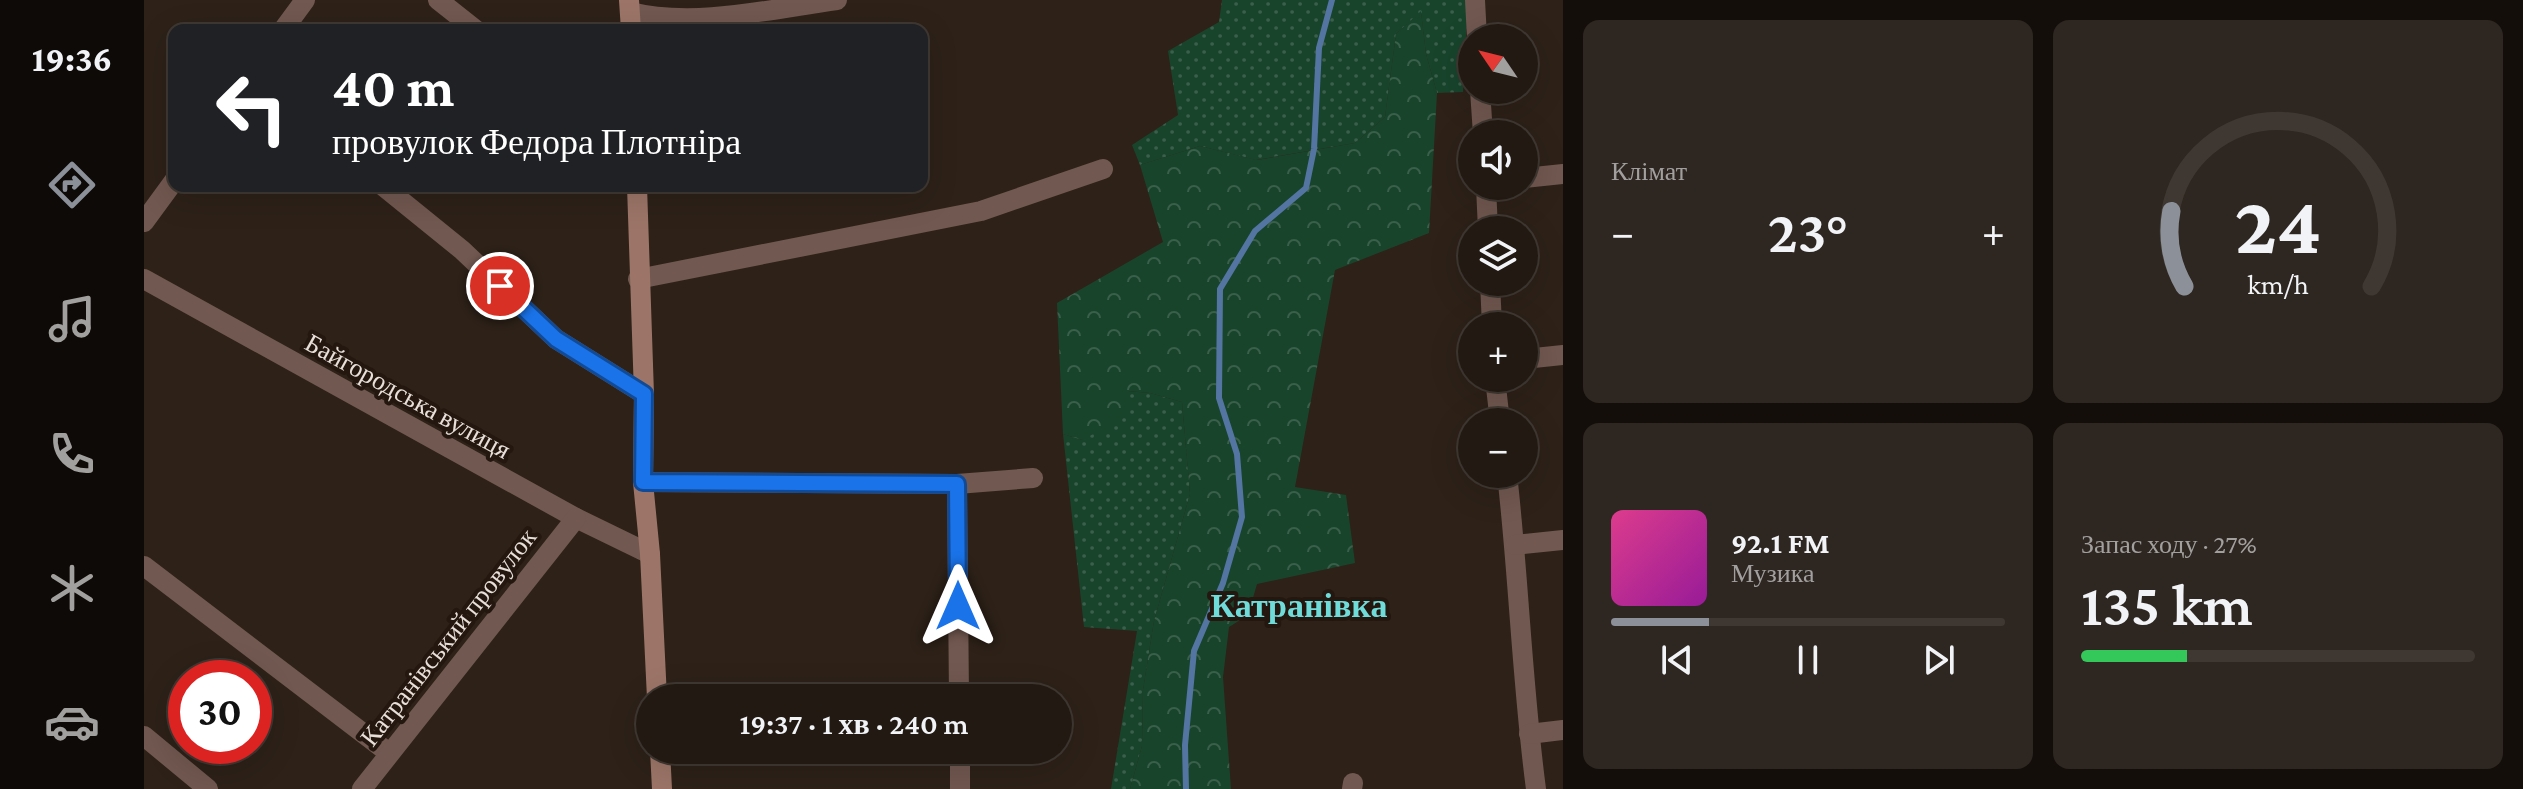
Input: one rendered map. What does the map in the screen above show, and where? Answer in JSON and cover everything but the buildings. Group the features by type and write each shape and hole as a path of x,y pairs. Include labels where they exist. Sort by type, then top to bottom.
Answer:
{"street":[{"path":"287,24 305,0"},
{"path":"438,0 468,24"},
{"path":"630,14 657,19 711,17 837,0"},
{"path":"1475,0 1476,24"},
{"path":"638,279 981,211 1103,169"},
{"path":"1538,177 1563,174"},
{"path":"144,222 168,189"},
{"path":"390,192 462,250 556,339 644,394"},
{"path":"637,192 644,394 643,482 656,684"},
{"name":"Байгородська вулиця","path":"144,279 576,518 650,554"},
{"path":"1538,358 1563,355"},
{"path":"643,482 957,484 1033,478"},
{"path":"957,484 959,684"},
{"path":"1509,488 1536,789"},
{"name":"Катранівський провулок","path":"362,789 576,518"},
{"path":"1515,545 1563,540"},
{"path":"144,566 389,753"},
{"path":"1529,734 1563,730"},
{"path":"144,736 208,789"},
{"path":"661,764 662,789"},
{"path":"960,764 960,789"}],"green space":[{"path":"1222,0 1468,0 1467,24 1458,24 1458,92 1437,93 1426,54 1421,12 1396,34 1385,117 1355,143 1256,160 1200,146 1140,165 1132,145 1178,115 1168,51 1219,22"},
{"path":"1421,11 1426,54 1437,93 1429,233 1335,270 1295,487 1346,495 1355,563 1257,584 1248,615 1229,627 1223,677 1231,789 1130,789 1142,746 1143,690 1154,621 1190,494 1182,402 1150,393 1128,391 1127,416 1082,440 1063,434 1057,303 1163,242 1140,165 1200,146 1257,160 1355,143 1385,117 1396,34"},
{"path":"1127,391 1150,393 1182,402 1190,494 1154,621 1143,690 1142,746 1130,789 1111,789 1137,631 1084,627 1063,434 1082,440"}],"waterway":[{"path":"1186,789 1185,745 1194,651 1223,583 1242,517 1237,454 1219,398 1220,289 1255,231 1306,188 1314,149 1319,48 1332,0"}],"district":[{"name":"Катранівка","path":"1299,605"}],"route":[{"path":"500,286 556,339 644,394 643,482 957,484 958,606"}]}
